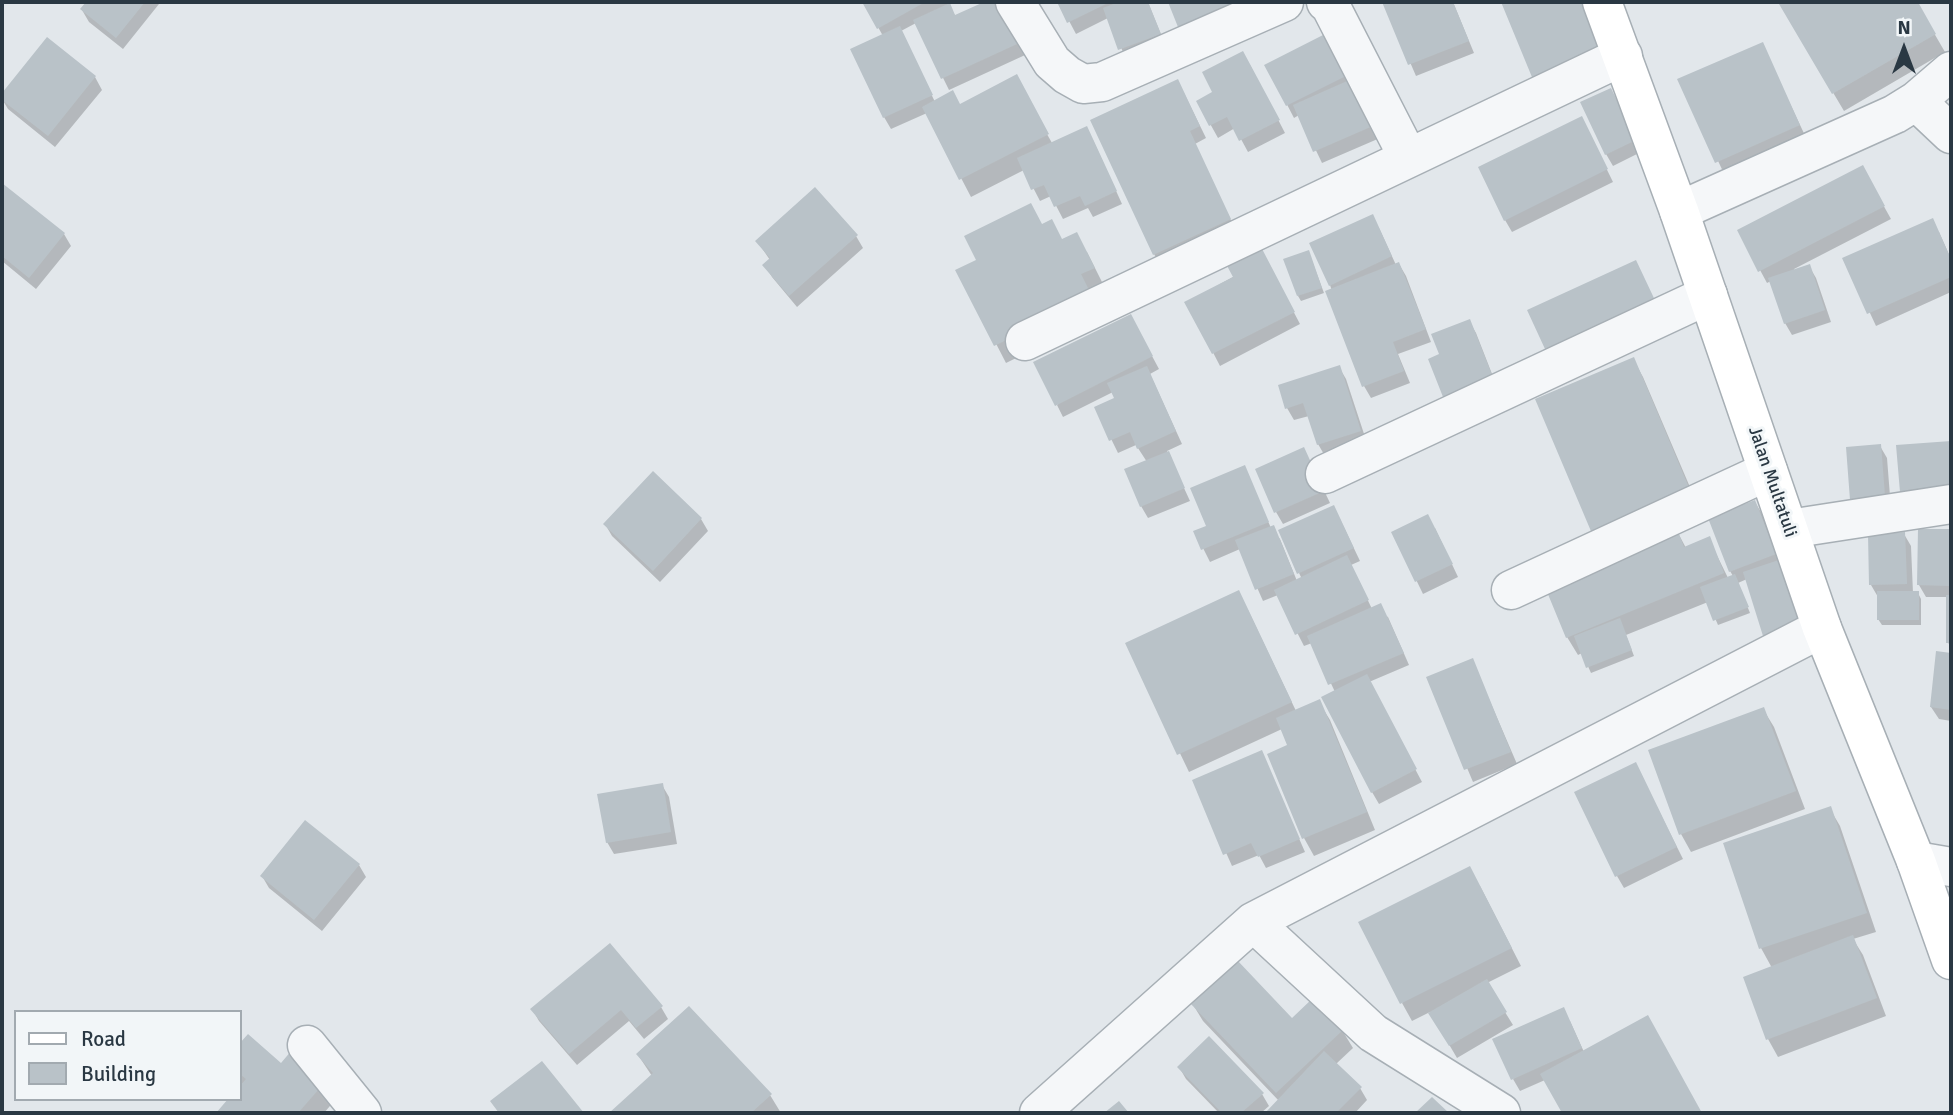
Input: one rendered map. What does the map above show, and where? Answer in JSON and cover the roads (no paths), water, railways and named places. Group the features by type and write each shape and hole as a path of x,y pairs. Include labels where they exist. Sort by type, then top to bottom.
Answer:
{"main road":[{"name":"Jalan Multatuli","path":"1602,2 1679,211 1822,628 1933,864 1951,960"}],"street":[{"path":"1015,2 1052,62 1083,84 1102,82 1284,2"},
{"path":"1326,2 1330,5 1408,157"},
{"path":"1025,341 1623,56"},
{"path":"1679,211 1895,114 1916,101 1951,71"},
{"path":"1916,101 1951,134"},
{"path":"1325,474 1708,295"},
{"path":"1511,590 1768,471"},
{"path":"1789,529 1951,504"},
{"path":"1039,1113 1254,922 1822,628"},
{"path":"1254,922 1373,1033 1501,1113"},
{"path":"307,1045 362,1113"}]}
